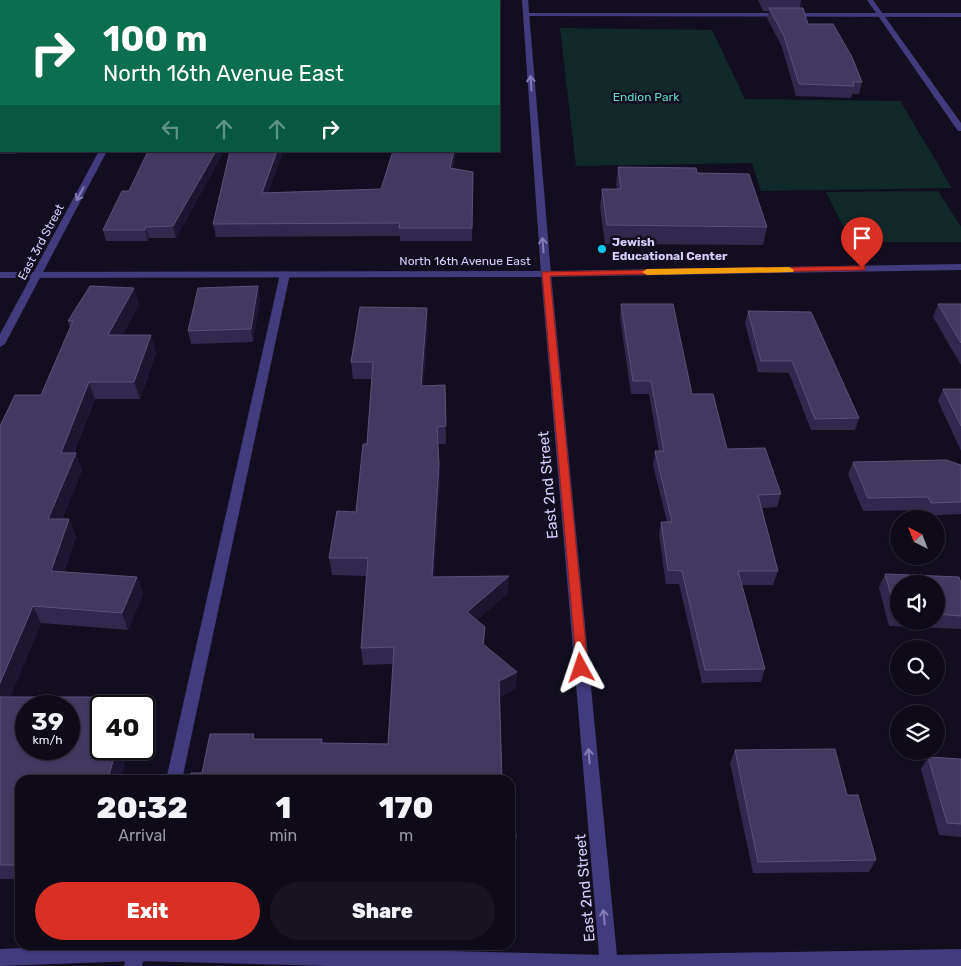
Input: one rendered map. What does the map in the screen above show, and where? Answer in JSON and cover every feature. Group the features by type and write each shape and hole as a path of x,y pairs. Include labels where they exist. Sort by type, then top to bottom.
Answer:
{"street":[{"name":"East 2nd Street","path":"525,0 546,274 609,965"},
{"path":"870,0 961,128"},
{"path":"526,15 961,15"},
{"name":"East 3rd Street","path":"0,344 102,152"},
{"name":"North 16th Avenue East","path":"0,275 546,274 961,267"},
{"path":"175,775 285,274"},
{"path":"0,958 135,954 609,965 961,958"}],"green space":[{"name":"Endion Park","path":"560,28 712,30 745,99 900,101 952,188 761,191 752,163 576,166"},
{"path":"938,191 961,227 961,242 851,242 826,192"}],"building":[{"path":"769,8 803,8 808,24 833,24 852,57 862,82 853,82 854,86 799,84 784,36"},
{"path":"148,152 215,152 173,226 146,227 145,230 103,230 122,191 129,191"},
{"path":"230,152 277,152 262,193 381,189 393,152 454,152 450,168 473,172 472,228 399,228 400,223 213,224"},
{"path":"618,167 696,168 697,173 749,174 767,227 607,225 602,189 621,189"},
{"path":"90,286 134,288 108,335 151,335 134,382 89,382 61,453 76,453 48,519 69,519 51,571 137,577 122,613 33,606 0,683 0,426 15,395 41,395 73,321 68,321"},
{"path":"258,286 251,329 188,331 198,288"},
{"path":"621,304 673,304 692,394 713,394 727,449 765,448 781,494 758,495 778,571 738,571 765,669 705,670 682,571 668,570 661,522 672,522 655,451 664,451 651,381 633,381"},
{"path":"938,304 961,304 961,343"},
{"path":"360,307 427,308 421,386 445,385 446,426 437,427 439,464 432,577 509,576 467,612 485,627 483,644 517,672 499,681 502,775 190,775 191,773 202,773 210,734 254,734 253,739 322,739 321,743 388,744 394,647 361,648 368,558 329,558 337,511 356,512 363,444 367,444 373,362 351,362"},
{"path":"748,311 811,312 859,418 815,419 792,361 761,361"},
{"path":"943,389 961,389 961,426"},
{"path":"946,460 961,465 961,502 931,503 928,497 868,498 853,462"},
{"path":"885,574 910,575 890,575 890,591"},
{"path":"945,576 959,577 961,583 961,616 945,615"},
{"path":"0,697 15,697 15,760 80,760 80,697 90,697 90,760 113,760 109,775 15,775 15,865 0,865"},
{"path":"835,749 847,795 858,795 876,860 758,862 735,750"},
{"path":"961,759 961,824 947,823 929,760"}],"slow traffic":[{"path":"647,272 789,270"}],"place":[{"name":"Jewish Educational Center","path":"602,249"}],"route":[{"path":"581,668 546,274 862,268"}]}
